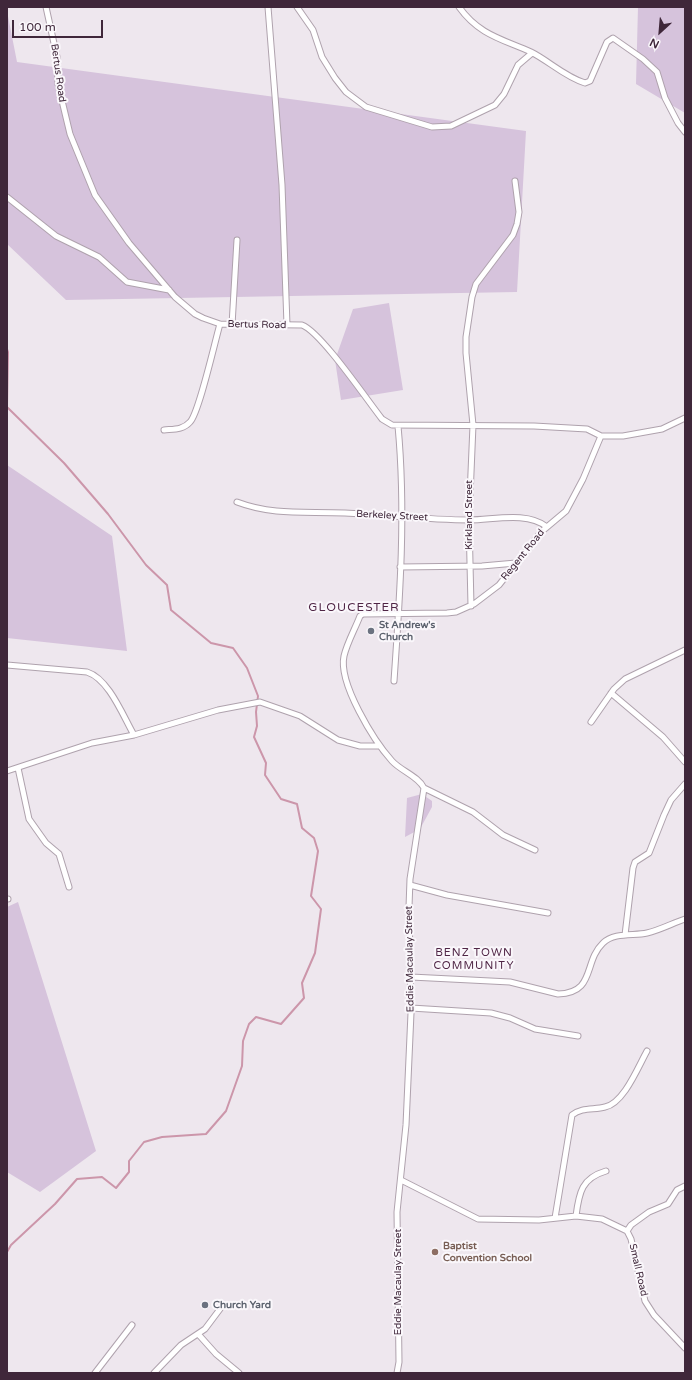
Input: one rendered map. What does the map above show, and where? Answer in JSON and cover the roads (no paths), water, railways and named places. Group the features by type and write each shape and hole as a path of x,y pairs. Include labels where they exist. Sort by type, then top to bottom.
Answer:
{"street":[{"name":"Bertus Road","path":"46,7 57,57 58,84 64,112 73,142 95,195 129,243 169,290 195,314 220,324 302,325 313,331 382,419 387,423 398,426 473,425 580,428 587,429 601,436"},
{"path":"268,7 282,185 287,325"},
{"path":"297,7 313,30 322,57 346,92 366,107 432,127 451,126 495,105 504,94 518,65 532,53"},
{"path":"459,7 473,24 482,31 496,39 532,53 550,65 585,83 590,81 608,42 613,38 643,59 657,72 665,98 678,123 685,132"},
{"name":"Kirkland Street","path":"471,606 469,520 473,425 466,353 472,298 476,284 513,235 518,224 519,212 515,181"},
{"path":"7,197 56,236 99,257 127,282 169,290"},
{"path":"232,325 237,240"},
{"path":"164,430 180,429 190,422 203,386 220,324"},
{"path":"601,436 623,436 649,433 662,430 685,418"},
{"path":"394,681 399,613 402,516 402,469 398,426"},
{"name":"Regent Road","path":"399,613 456,612 471,606 499,585 547,527 566,511 583,479 601,436"},
{"name":"Berkeley Street","path":"238,502 256,509 270,511 469,520 530,519 540,521 547,527"},
{"path":"400,567 469,566 516,563"},
{"path":"399,613 363,614 360,616 344,657 346,682 363,719 379,746 392,761 420,782 424,788 473,812 503,835 535,850"},
{"path":"591,722 611,693 625,679 685,650"},
{"path":"7,665 88,672 95,674 105,683 134,735"},
{"path":"611,693 663,737 685,762"},
{"path":"7,771 92,743 134,735 218,710 252,702 260,702 300,716 338,740 360,746 379,746"},
{"path":"18,768 29,819 46,843 60,854 69,887"},
{"path":"625,935 635,862 649,853 664,815 672,800 685,784"},
{"name":"Eddie Macaulay Street","path":"397,1373 399,1362 398,1212 410,1066 410,885 424,788"},
{"path":"410,885 447,895 548,913"},
{"path":"411,977 510,982 558,994 565,994 583,985 587,979 595,954 604,941 625,935 648,933 685,919"},
{"path":"411,1008 491,1013 510,1018 535,1029 578,1036"},
{"path":"554,1218 572,1115 582,1110 606,1107 616,1103 647,1051"},
{"path":"576,1216 580,1198 586,1183 594,1175 606,1171"},
{"name":"Small Road","path":"401,1180 478,1219 554,1218 576,1216 602,1219 627,1231 632,1244 645,1301 654,1315 685,1348"},
{"path":"627,1231 631,1225 649,1212 668,1204 677,1190 685,1186"},
{"path":"154,1373 181,1345 199,1335 220,1309"},
{"path":"95,1373 132,1325"},
{"path":"199,1335 216,1354 239,1373"}],"waterway":[{"path":"7,349 7,407 64,463 108,514 146,565 167,585 171,610 211,643 233,648 247,668 258,696 256,712 257,726 254,737 266,763 265,775 281,799 297,804 302,828 314,838 318,851 311,896 321,909 315,953 302,983 304,998 281,1024 256,1017 249,1024 243,1041 242,1066 226,1111 206,1134 162,1137 144,1142 129,1161 129,1172 116,1188 102,1177 77,1179 55,1204 11,1245 7,1252"}],"place":[{"name":"St Andrew's Church","path":"371,631"},
{"name":"Baptist Convention School","path":"435,1252"},
{"name":"Church Yard","path":"205,1305"}],"district":[{"name":"GLOUCESTER","path":"354,608"},
{"name":"BENZ TOWN COMMUNITY","path":"474,959"}]}
